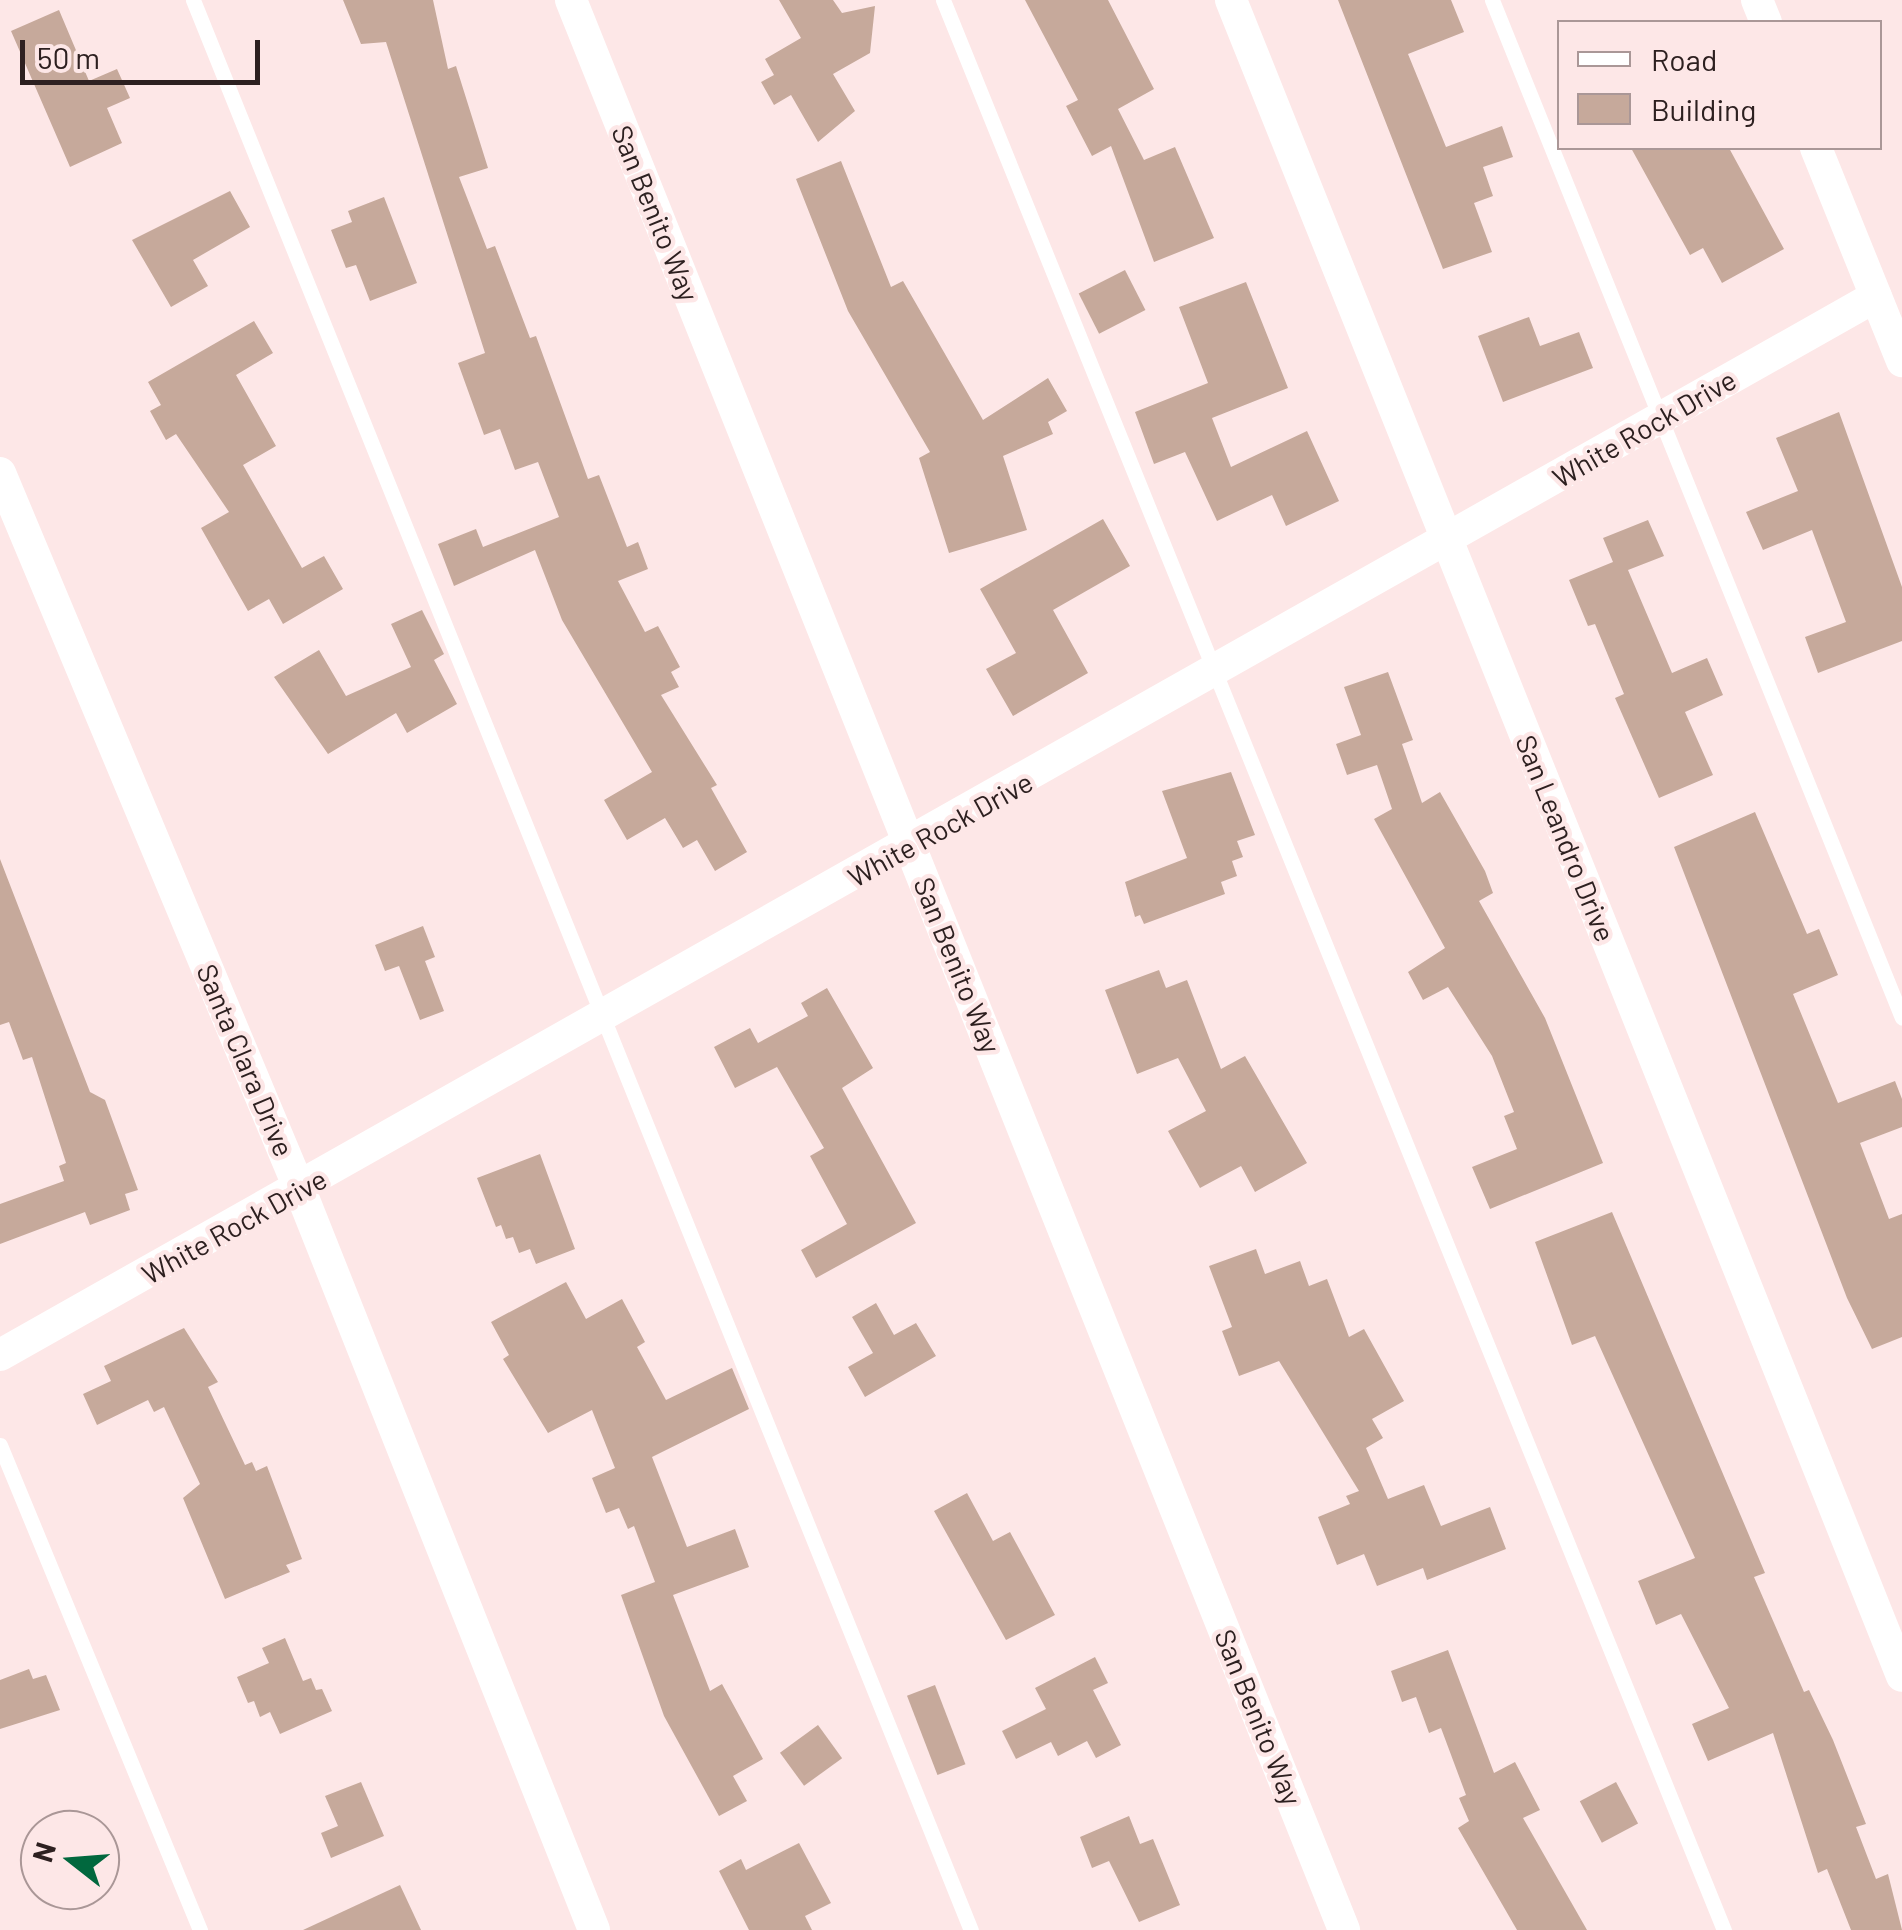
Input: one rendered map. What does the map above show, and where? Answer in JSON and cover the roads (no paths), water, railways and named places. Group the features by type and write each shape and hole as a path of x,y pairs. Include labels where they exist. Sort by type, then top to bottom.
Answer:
{"street":[{"name":"San Benito Way","path":"571,0 1344,1930"},
{"name":"San Leandro Drive","path":"1231,0 1902,1676"},
{"path":"1817,150 1902,360"},
{"name":"White Rock Drive","path":"0,1355 910,846 1876,296"},
{"name":"Santa Clara Drive","path":"0,473 300,1190 594,1930"}],"lane":[{"path":"193,0 971,1930"},
{"path":"943,0 1724,1930"},
{"path":"1492,0 1902,1018"},
{"path":"0,1445 200,1930"}]}
